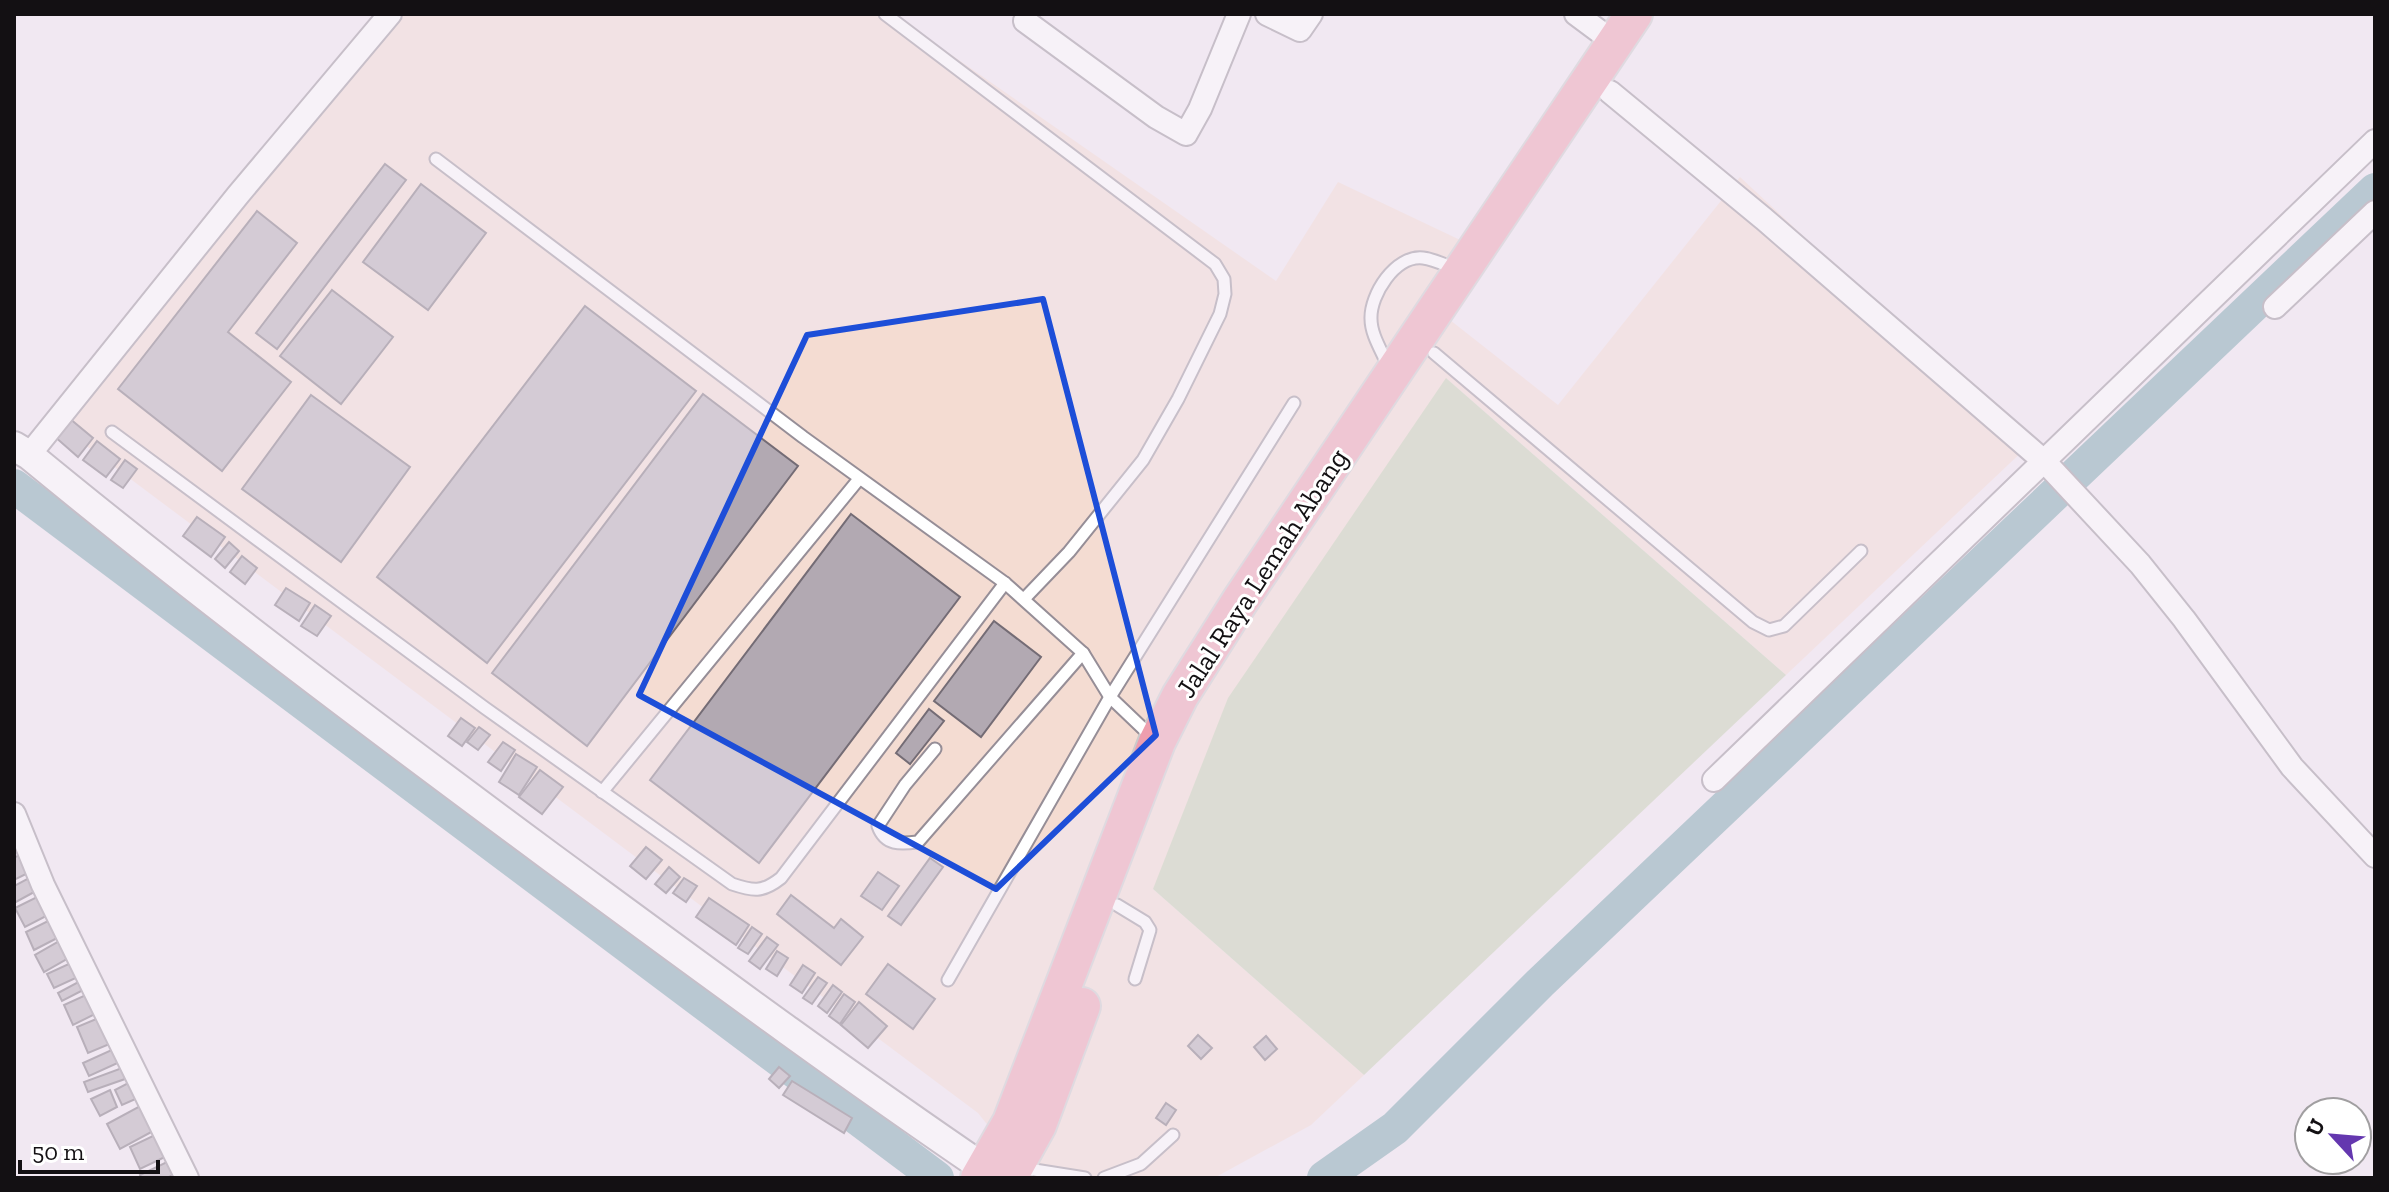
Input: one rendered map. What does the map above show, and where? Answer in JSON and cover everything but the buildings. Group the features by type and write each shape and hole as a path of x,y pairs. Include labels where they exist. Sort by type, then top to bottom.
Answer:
{"highway":[{"name":"Jalal Raya Lemah Abang","path":"997,1173 1038,1125 1117,905 1184,739 1211,685 1660,14"},
{"name":"Jalal Raya Lemah Abang","path":"997,1173 1011,1122 1157,742 1180,696 1216,637 1624,28"}],"street":[{"path":"390,14 21,451 362,718 775,1023 997,1173"},
{"path":"1025,21 1156,117 1186,134 1200,109 1239,14"},
{"path":"1267,14 1300,30 1311,14"},
{"path":"1576,14 1624,28"},
{"path":"1610,92 1764,219 2058,475 2140,564 2292,767 2375,856"},
{"path":"1714,780 2058,475 2375,141"},
{"path":"2275,307 2375,212"},
{"path":"14,814 43,885 187,1178"}],"lane":[{"path":"885,14 1215,264 1224,279 1225,294 1207,342 1143,460 1069,552 1024,599"},
{"path":"436,159 859,479 1005,583 1083,653 1110,697 1157,742"},
{"path":"1392,373 1373,334 1371,319 1373,303 1383,283 1397,267 1409,260 1423,258 1462,272"},
{"path":"1434,353 1753,622 1769,630 1784,626 1861,551"},
{"path":"948,980 1110,697 1294,403"},
{"path":"112,432 473,700 732,884 754,892 768,888 781,878 1005,583"},
{"path":"602,792 859,479"},
{"path":"935,749 905,785 878,826 881,834 896,844 918,842 1083,653"},
{"path":"1117,905 1145,922 1150,930 1135,979"},
{"path":"1104,1178 1141,1164 1173,1135"},
{"path":"997,1173 1085,1178"}],"highlighted area":[{"path":"1043,299 1156,735 996,889 639,695 807,335"}],"shaded area":[{"path":"383,14 898,14 897,17 1276,281 1338,182 1477,248 1436,309 1558,405 1740,177 2028,446 1786,675 1447,379 1153,889 1364,1075 1311,1125 1214,1178 1030,1178 978,1113 57,424"}],"green space":[{"path":"1446,378 1786,675 1364,1075 1153,889 1228,698"}],"waterway":[{"path":"1324,1178 1395,1128 1540,983 2375,190"},
{"path":"14,486 937,1178"}]}
